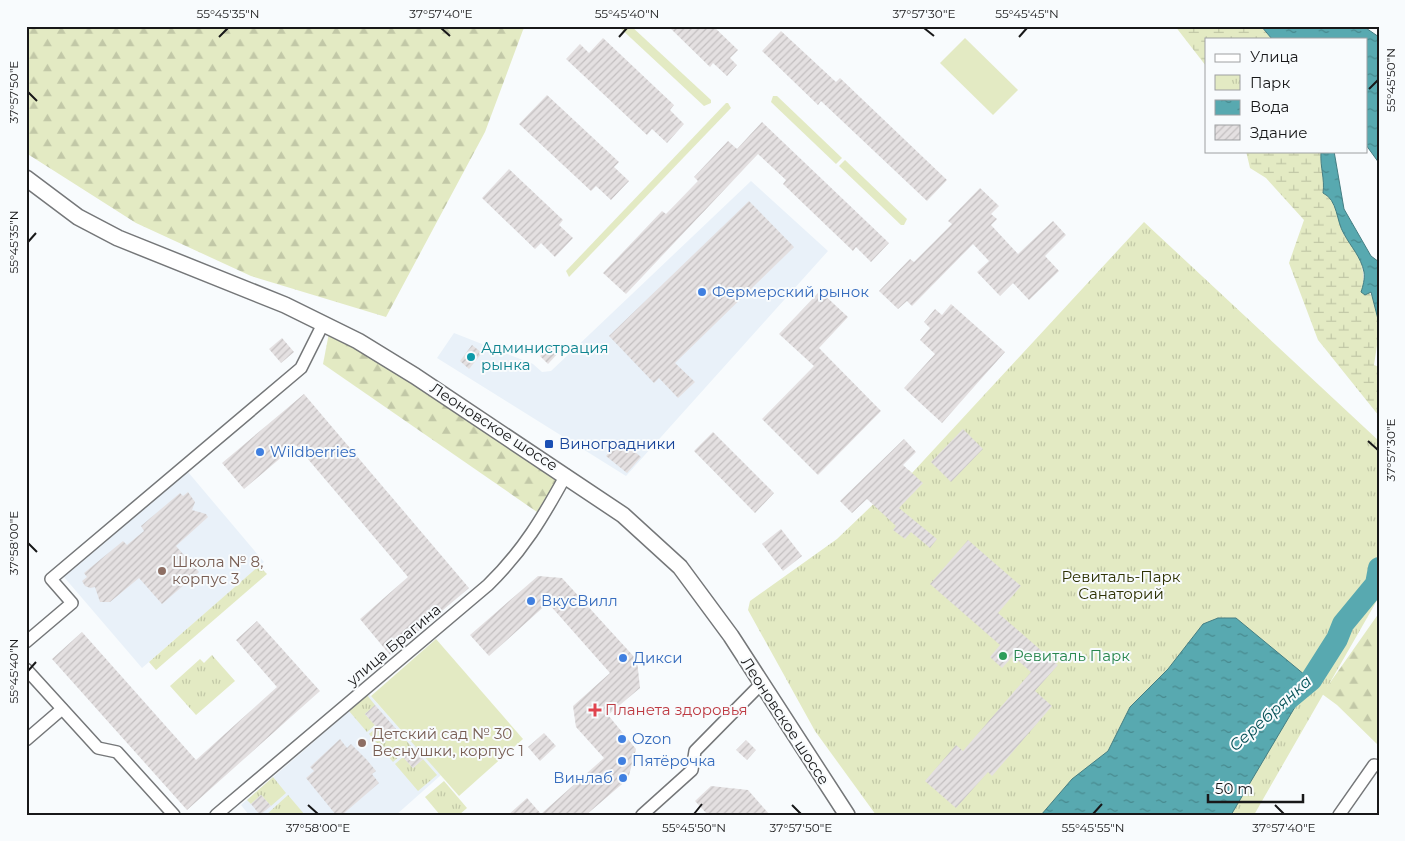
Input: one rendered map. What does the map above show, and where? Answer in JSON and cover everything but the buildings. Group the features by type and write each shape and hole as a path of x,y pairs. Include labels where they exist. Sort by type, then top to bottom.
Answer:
{"main road":[{"name":"Леоновское шоссе","path":"26,178 62,206 103,231 285,305 358,342 415,376 624,515 680,567 731,636 847,815"}],"street":[{"path":"26,642 72,603 51,579 301,368 323,324"},
{"name":"улица Брагина","path":"216,815 488,585 518,554 566,475"},
{"path":"26,669 98,748 117,752 174,815"},
{"path":"642,815 692,770 695,751 761,684"},
{"path":"26,740 62,709"},
{"path":"1339,815 1374,765 1379,766"}],"shaded area":[{"path":"751,181 828,251 626,476 437,358 454,333 533,364 542,372 551,371"},
{"name":"Школа № 8, корпус 3","path":"188,472 264,562 142,668 64,577"},
{"name":"Детский сад № 30 Веснушки, корпус 1","path":"369,694 441,775 396,815 249,815 241,805"}],"green space":[{"path":"26,26 526,26 485,132 386,317 251,276 136,223 26,153"},
{"path":"618,26 631,26 711,100 711,103 704,106"},
{"path":"1175,26 1261,26 1271,38 1205,38 1205,65"},
{"path":"965,38 1018,90 993,115 940,63"},
{"path":"773,96 777,96 842,158 836,164 771,102"},
{"path":"726,103 731,108 569,277 566,271"},
{"path":"1246,152 1321,153 1323,193 1335,205 1343,233 1357,252 1361,263 1363,286 1375,302 1378,334 1374,365 1379,367 1379,416 1318,340 1289,263 1304,220 1266,178 1250,168"},
{"path":"845,160 907,219 904,225 901,225 839,166"},
{"name":"Ревиталь-Парк Санаторий","path":"1144,222 1379,441 1379,597 1254,815 876,815 815,731 748,610 750,601 837,539 909,470 912,473"},
{"path":"329,333 374,356 545,467 556,482 537,512 323,364"},
{"path":"259,566 267,574 156,670 149,662"},
{"path":"1379,613 1379,746 1337,705 1322,694"},
{"path":"436,639 523,739 459,796 371,696"},
{"path":"212,655 235,681 196,715 170,686 200,659 204,663"},
{"path":"367,695 375,705 365,714 375,725 367,732 349,711"},
{"path":"377,727 387,739 397,730 411,746 393,762 369,734"},
{"path":"403,757 413,768 423,759 437,775 418,791 395,764"},
{"path":"273,777 286,793 271,806 261,795 251,804 247,800"},
{"path":"444,781 467,808 459,815 440,815 425,797"},
{"path":"288,795 305,815 266,815"}],"water":[{"path":"1261,26 1363,26 1379,37 1379,163 1368,148 1368,38 1271,38"},
{"path":"1334,152 1344,209 1371,256 1379,262 1379,323 1371,292 1365,295 1361,292 1364,275 1361,262 1341,229 1334,206 1328,196 1323,193 1321,153"},
{"path":"1218,618 1236,618 1311,680 1231,815 1041,815 1072,779 1108,751 1130,707 1168,669 1203,624"}],"waterway":[{"name":"Серебрянка","path":"1287,700 1311,680 1337,639 1343,624 1376,584 1379,568"}],"place":[{"name":"Фермерский рынок","path":"702,292"},
{"name":"Администрация рынка","path":"471,357"},
{"name":"Виноградники","path":"549,444"},
{"name":"Wildberries","path":"260,452"},
{"name":"Школа № 8, корпус 3","path":"162,571"},
{"name":"ВкусВилл","path":"531,601"},
{"name":"Ревиталь Парк","path":"1003,656"},
{"name":"Дикси","path":"623,658"},
{"name":"Планета здоровья","path":"595,710"},
{"name":"Ozon","path":"622,739"},
{"name":"Детский сад № 30 Веснушки, корпус 1","path":"362,743"},
{"name":"Пятёрочка","path":"622,761"},
{"name":"Винлаб","path":"623,778"}]}
